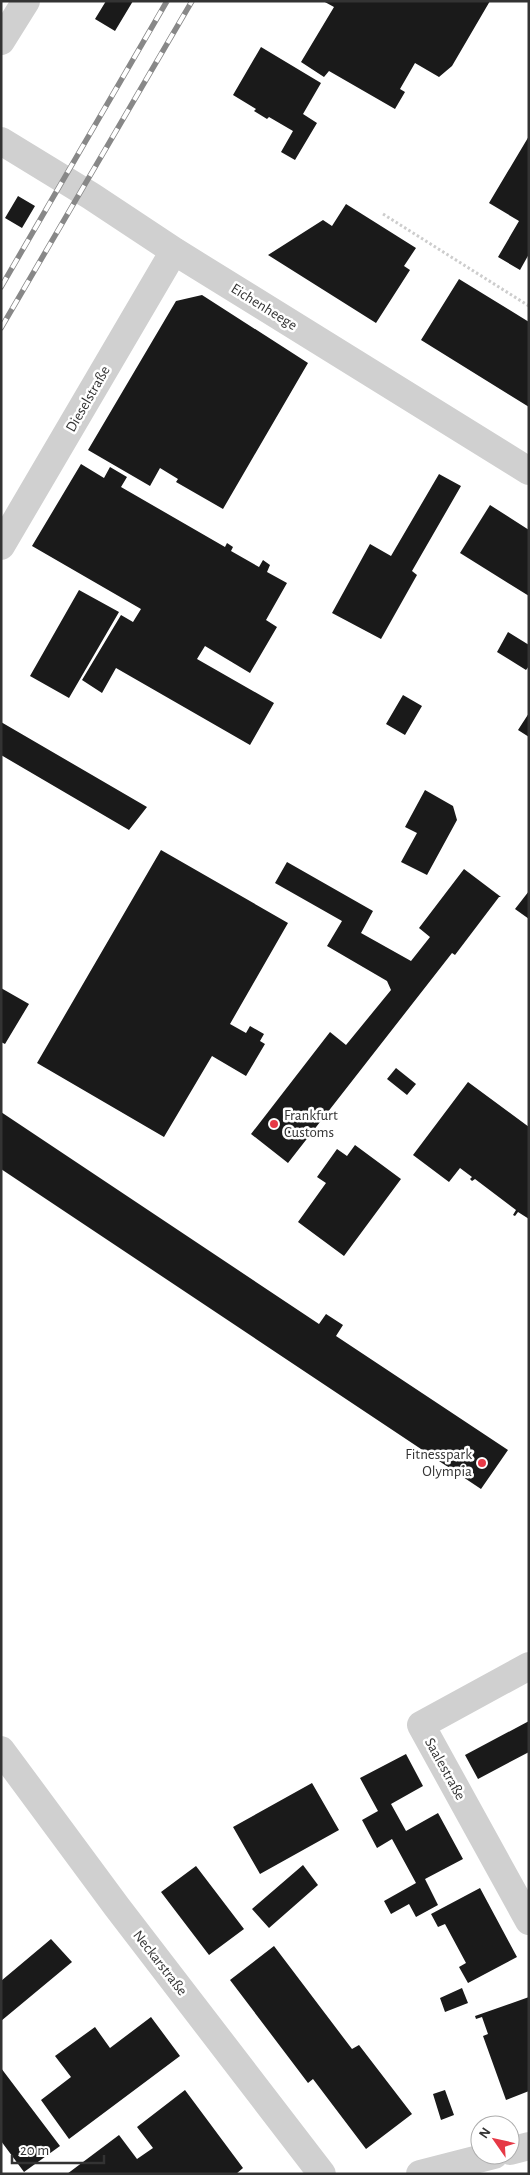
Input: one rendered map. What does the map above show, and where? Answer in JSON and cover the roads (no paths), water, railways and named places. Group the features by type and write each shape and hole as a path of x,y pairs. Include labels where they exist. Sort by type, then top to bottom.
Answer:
{"street":[{"path":"1,42 26,1"},
{"name":"Eichenheege","path":"1,141 86,193 174,251 529,471"},
{"name":"Dieselstraße","path":"1,546 174,251"},
{"name":"Saalestraße","path":"529,1666 421,1725 529,1921"},
{"name":"Neckarstraße","path":"1,1750 117,1907 322,2174"},
{"path":"420,2174 470,2161"}],"railway":[{"path":"1,287 167,1"},
{"path":"1,328 192,1"}],"place":[{"name":"Frankfurt Customs","path":"274,1124"},
{"name":"Fitnesspark Olympia","path":"482,1463"}]}
